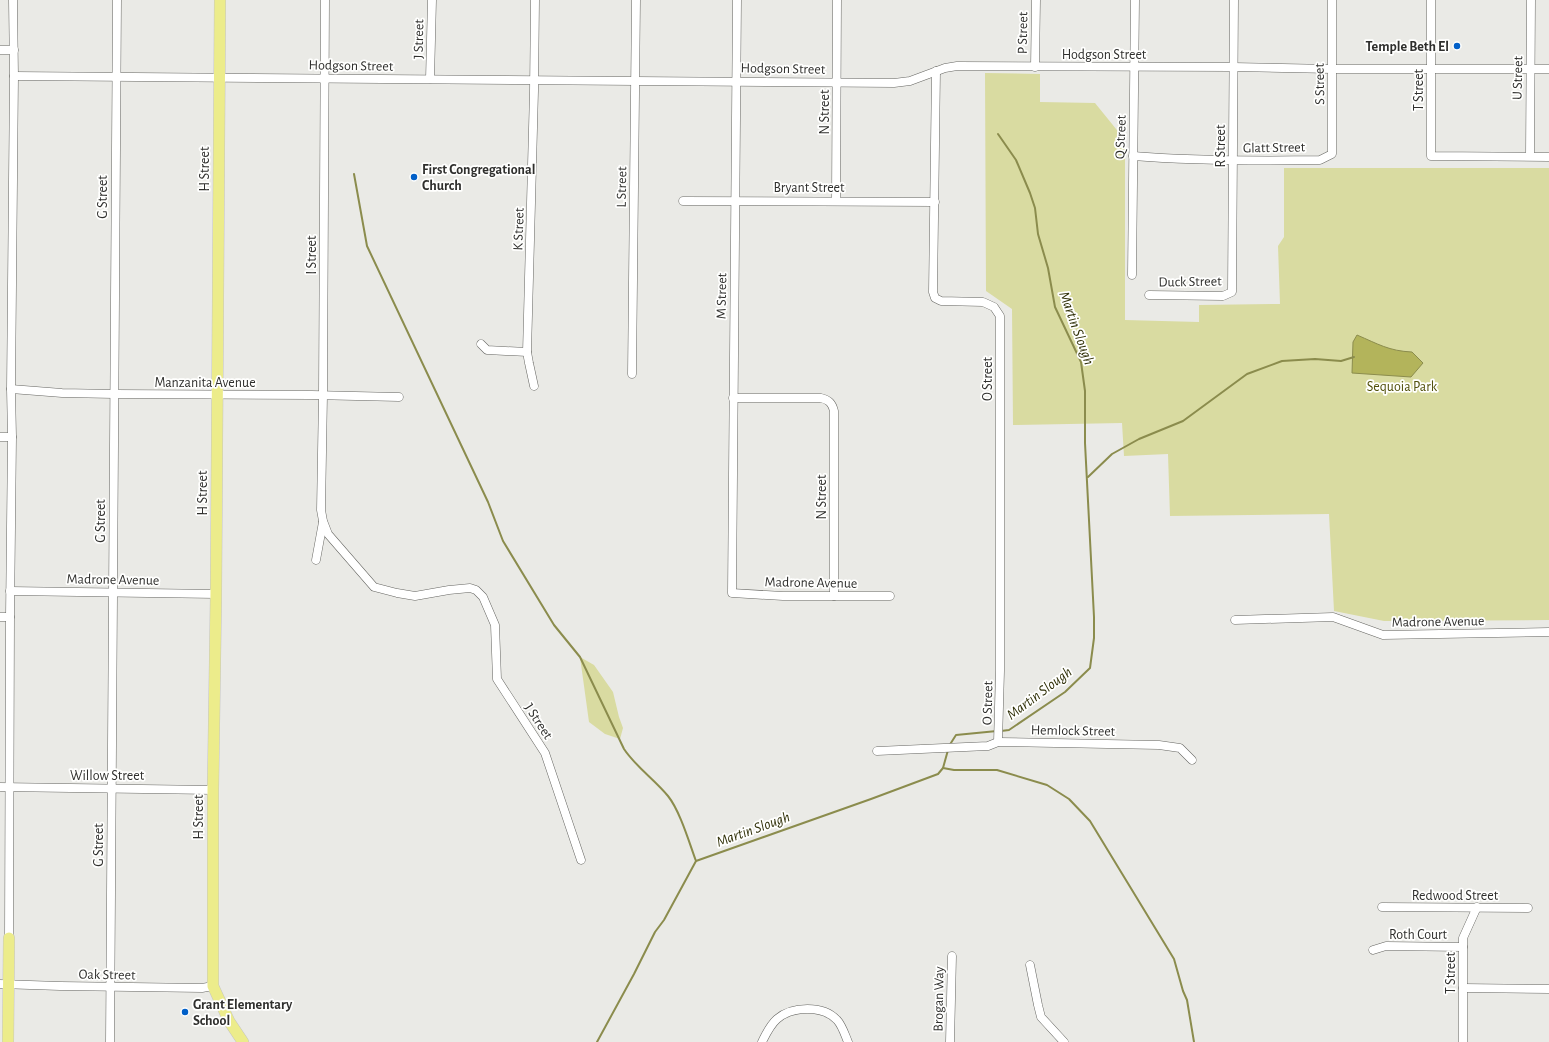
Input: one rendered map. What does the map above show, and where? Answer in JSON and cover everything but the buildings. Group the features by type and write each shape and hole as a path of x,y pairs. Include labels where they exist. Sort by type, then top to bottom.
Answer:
{"main road":[{"name":"H Street","path":"213,986 213,790 218,394 220,0"},
{"path":"8,1042 4,984 9,938"},
{"path":"213,986 229,1021 243,1042"}],"street":[{"path":"9,938 14,0"},
{"name":"G Street","path":"110,1042 117,0"},
{"name":"I Street","path":"323,521 321,510 325,0"},
{"name":"J Street","path":"430,79 432,0"},
{"name":"K Street","path":"534,386 528,363 527,352 535,80 535,0"},
{"name":"L Street","path":"632,374 636,0"},
{"name":"M Street","path":"732,593 737,0"},
{"name":"N Street","path":"836,200 837,0"},
{"name":"P Street","path":"1035,67 1036,0"},
{"name":"Q Street","path":"1132,275 1135,0"},
{"name":"R Street","path":"1232,292 1234,0"},
{"name":"S Street","path":"1320,160 1332,154 1332,0"},
{"name":"T Street","path":"1431,0 1431,156 1530,156"},
{"name":"U Street","path":"1530,156 1531,0"},
{"path":"0,50 14,50"},
{"name":"Hodgson Street","path":"14,76 894,83 910,81 957,66 1549,69"},
{"name":"O Street","path":"936,72 933,292 935,298 941,301 983,302 994,306 1000,316 1000,671 998,742"},
{"name":"Glatt Street","path":"1133,156 1183,160 1320,160"},
{"path":"1530,156 1549,157"},
{"name":"Bryant Street","path":"683,200 836,200 935,202"},
{"name":"Duck Street","path":"1149,295 1223,296 1232,292"},
{"path":"481,344 487,350 527,352"},
{"name":"Manzanita Avenue","path":"11,389 62,393 399,397"},
{"name":"N Street","path":"733,398 814,398 828,399 832,405 834,411 834,596"},
{"path":"0,437 12,436"},
{"path":"316,560 323,521"},
{"name":"J Street","path":"323,521 328,534 374,588 414,596 470,588 476,590 483,597 495,625 497,679 545,753 581,860"},
{"name":"Madrone Avenue","path":"10,591 216,594"},
{"name":"Madrone Avenue","path":"732,593 890,596"},
{"path":"0,617 10,617"},
{"name":"Madrone Avenue","path":"1235,620 1332,617 1383,635 1549,632"},
{"name":"Hemlock Street","path":"877,751 988,746 998,742 1159,745 1180,748 1192,760"},
{"name":"Willow Street","path":"0,787 213,790"},
{"name":"Redwood Street","path":"1382,908 1528,908"},
{"name":"T Street","path":"1463,1042 1463,938 1477,908"},
{"name":"Roth Court","path":"1373,950 1386,946 1463,947"},
{"name":"Brogan Way","path":"950,1042 952,956"},
{"path":"1030,965 1041,1017 1064,1042"},
{"name":"Oak Street","path":"4,984 202,988 213,986"},
{"path":"1463,988 1549,989"},
{"path":"762,1042 770,1027 781,1016 811,1009 820,1010 832,1015 839,1022 848,1042"}],"green space":[{"name":"Sequoia Park","path":"985,73 1040,74 1040,102 1095,103 1125,140 1125,320 1199,322 1199,305 1280,304 1278,246 1284,237 1284,168 1549,168 1549,620 1384,621 1334,611 1329,514 1170,516 1168,454 1124,456 1122,423 1013,425 1012,309 986,291"},
{"path":"580,657 594,665 613,692 623,728 620,739 605,734 589,722"}],"shaded area":[{"path":"1357,335 1390,349 1412,352 1423,363 1411,377 1352,373 1353,342"}],"waterway":[{"name":"Martin Slough","path":"998,134 1016,160 1030,193 1035,208 1038,234 1048,268 1055,307 1081,362 1085,391 1085,443 1094,617 1094,638 1090,668 1065,692 1009,730 1001,731"},
{"path":"354,174 367,246 488,502 503,541 554,625 580,657 624,749 634,762 663,790 672,802 684,827 696,861"},
{"path":"1088,477 1112,454 1139,439 1183,421 1247,374 1282,361 1315,359 1341,361 1354,357"},
{"name":"Martin Slough","path":"949,746 956,735 997,731"},
{"name":"Martin Slough","path":"597,1042 655,932 664,920 696,861 938,774 943,768 948,750"},
{"path":"943,768 954,770 997,770 1047,785 1069,799 1090,821 1174,959 1187,1000 1194,1042"}],"place":[{"name":"Temple Beth El","path":"1457,46"},
{"name":"First Congregational Church","path":"414,177"},
{"name":"Grant Elementary School","path":"185,1012"}]}
